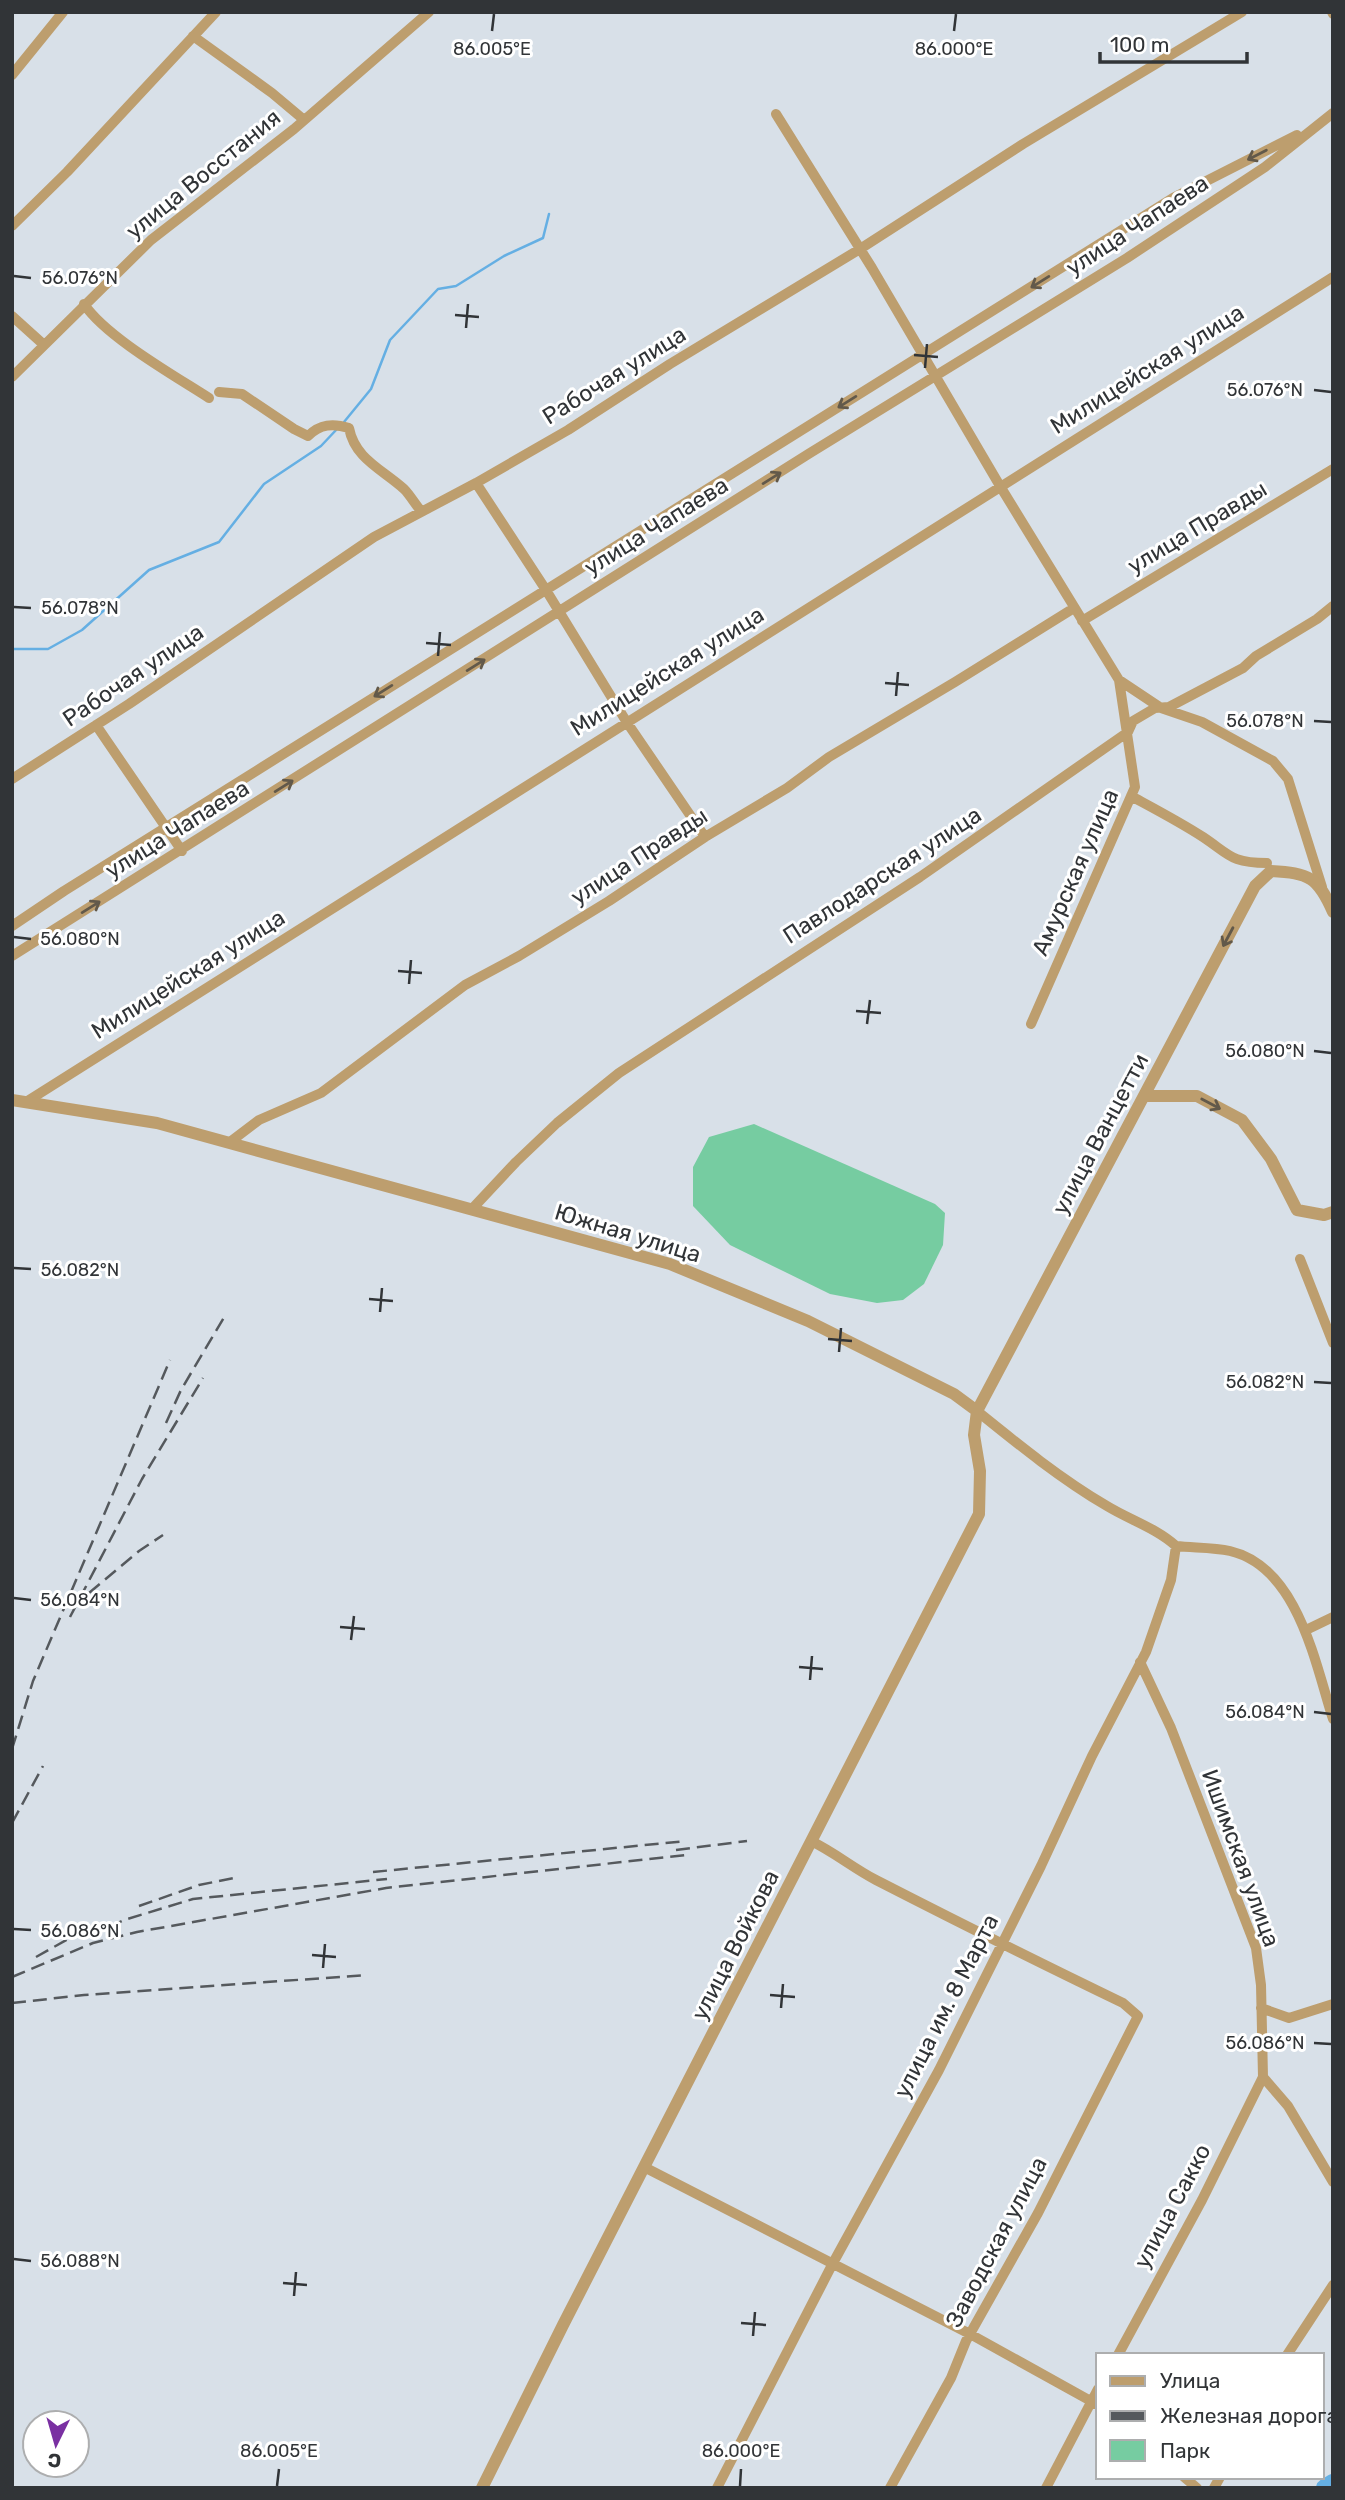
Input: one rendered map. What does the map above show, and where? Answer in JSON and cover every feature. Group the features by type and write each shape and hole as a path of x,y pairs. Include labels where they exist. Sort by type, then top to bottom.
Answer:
{"street":[{"path":"12,75 63,12"},
{"path":"12,226 67,172 216,12"},
{"name":"улица Восстания","path":"12,377 152,240 294,129 429,12"},
{"name":"Рабочая улица","path":"12,779 374,537 476,483 568,429 860,249 1023,144 1242,12"},
{"path":"193,36 303,119"},
{"name":"улица Чапаева","path":"12,956 1150,243 1265,167 1333,113"},
{"path":"776,114 1119,680 1161,708 1202,722 1273,761 1288,779 1322,887 1333,912"},
{"name":"улица Чапаева","path":"12,926 1173,198 1318,124"},
{"name":"Милицейская улица","path":"19,1101 1333,277"},
{"path":"84,304 91,314 139,353 214,395 242,394 308,436 316,428 336,424 349,428 352,443 374,467 404,489 421,511"},
{"path":"12,316 43,344"},
{"name":"улица Правды","path":"1083,621 1333,469"},
{"path":"476,483 560,612 626,721 705,837"},
{"name":"Павлодарская улица","path":"472,1209 557,1123 619,1073 920,877 1128,732 1133,721 1155,708 1169,707 1243,668 1256,656 1317,619 1333,606"},
{"name":"улица Правды","path":"230,1142 259,1120 321,1093 465,985 541,943 705,837 787,789 829,757 1074,607"},
{"name":"Амурская улица","path":"1031,1024 1135,787 1119,680"},
{"path":"96,725 183,851"},
{"path":"1131,796 1205,838 1224,854 1247,863 1267,863"},
{"name":"улица Ванцетти","path":"977,1411 1255,886 1271,871 1298,872 1322,887"},
{"path":"1144,1096 1197,1096 1242,1120 1271,1159 1297,1210 1324,1215 1333,1212"},
{"path":"12,1111 19,1101"},
{"name":"Южная улица","path":"19,1101 157,1123 670,1264 808,1321 954,1394 1067,1480 1107,1506 1164,1535 1176,1546"},
{"path":"1300,1259 1333,1343"},
{"name":"улица Войкова","path":"482,2488 979,1514 980,1471 974,1435 977,1411"},
{"path":"1176,1546 1231,1551 1258,1563 1284,1592 1306,1630 1333,1718"},
{"name":"улица им. 8 Марта","path":"718,2488 833,2263 939,2070 1140,1662 1171,1580 1176,1546"},
{"path":"1306,1630 1333,1617"},
{"name":"Ишимская улица","path":"1140,1662 1171,1728 1256,1948 1264,2077"},
{"path":"811,1841 835,1853 860,1872 1002,1943"},
{"name":"Заводская улица","path":"890,2488 951,2378 970,2334 1038,2213 1138,2016 1123,2003 1002,1943"},
{"path":"1261,2008 1289,2018 1333,2004"},
{"path":"1264,2077 1288,2106 1333,2182"},
{"name":"улица Сакко","path":"1119,2353 1202,2200 1264,2077"},
{"path":"644,2167 970,2334 1095,2402 1046,2488"},
{"path":"1288,2353 1333,2285"}],"green space":[{"path":"754,1124 935,1204 945,1213 943,1245 924,1284 903,1300 877,1303 830,1294 730,1245 693,1206 693,1167 709,1137"}],"waterway":[{"path":"344,422 371,389 390,340 438,289 456,286 504,256 543,238 549,214"},
{"path":"12,649 48,649 82,630 149,570 219,542 264,484 321,446 337,429"},
{"path":"1325,2488 1333,2483"}],"railway":[{"path":"166,1423 181,1390 226,1314"},
{"path":"12,1749 33,1681 170,1360"},
{"path":"70,1617 142,1479 203,1378"},
{"path":"89,1593 139,1551 163,1535"},
{"path":"12,1823 43,1766"},
{"path":"373,1872 686,1841"},
{"path":"676,1850 747,1841"},
{"path":"12,1977 93,1943 137,1932 386,1888 686,1855"},
{"path":"139,1906 199,1885 239,1877"},
{"path":"90,1936 124,1920 193,1899 387,1879"},
{"path":"36,1957 97,1923"},
{"path":"12,2003 84,1995 367,1975"}]}
